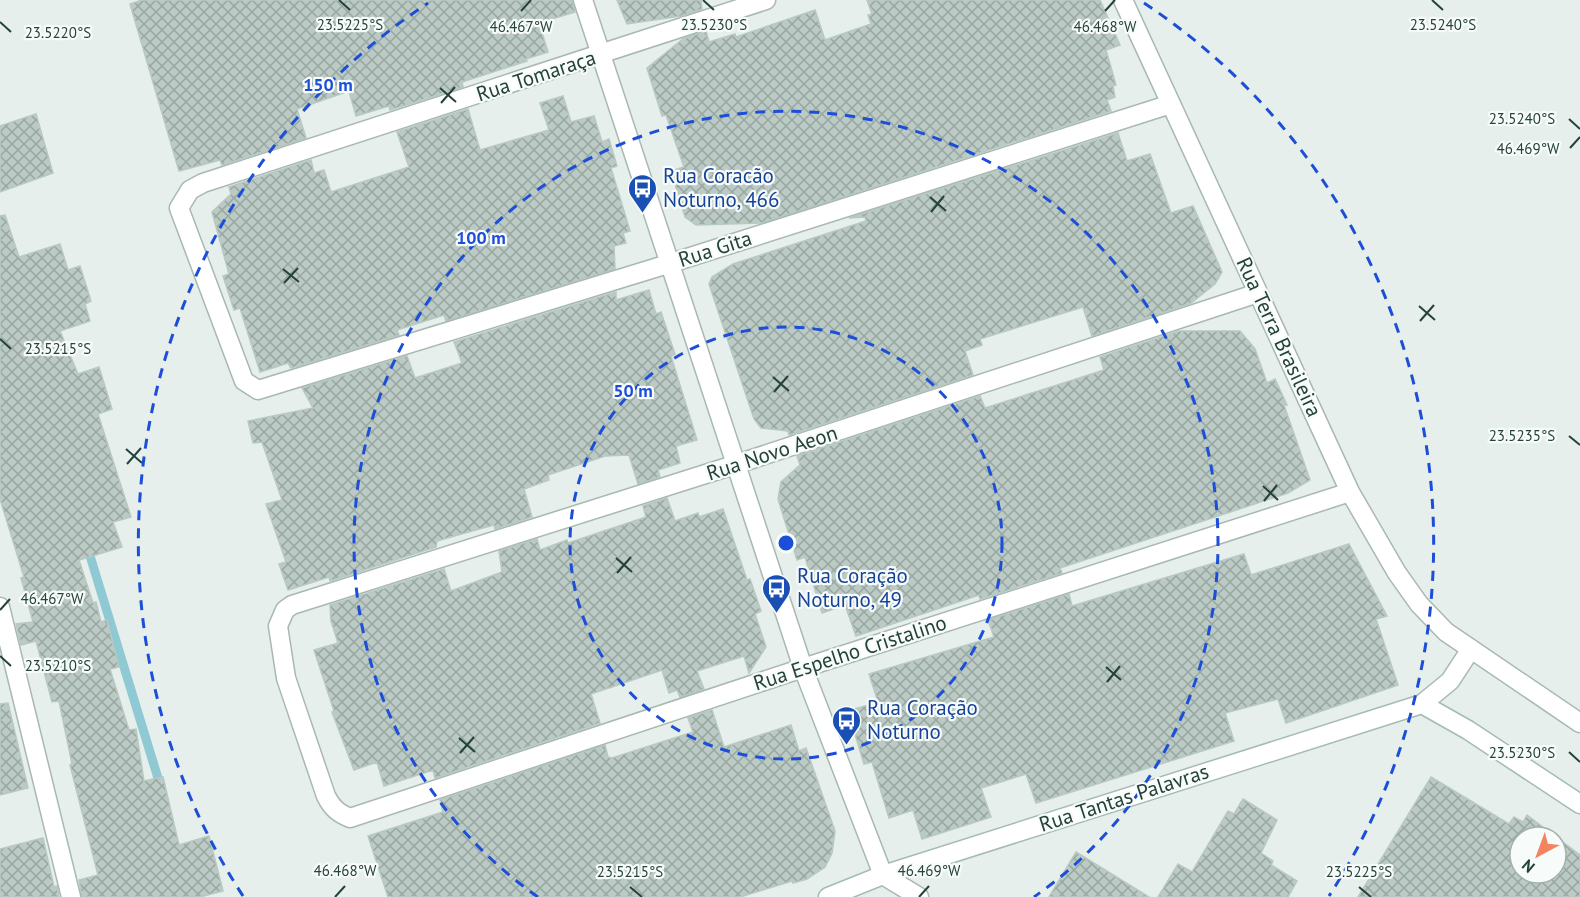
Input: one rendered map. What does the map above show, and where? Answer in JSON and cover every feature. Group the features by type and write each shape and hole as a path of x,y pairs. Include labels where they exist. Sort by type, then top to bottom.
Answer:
{"street":[{"path":"583,0 734,465 803,668 883,875 919,897"},
{"name":"Rua Tomaraça","path":"258,390 248,385 241,375 179,208 190,190 203,183 766,0"},
{"name":"Rua Terra Brasileira","path":"1123,0 1350,492 1397,573 1432,620 1580,723"},
{"name":"Rua Gita","path":"258,390 668,264 1171,104"},
{"name":"Rua Novo Aeon","path":"350,818 336,810 326,796 286,678 278,626 285,609 1258,293"},
{"name":"Rua Espelho Cristalino","path":"350,818 803,668 1350,492"},
{"path":"0,607 72,897"},
{"path":"1471,649 1450,681 1422,704 1468,730 1580,804"},
{"name":"Rua Tantas Palavras","path":"830,897 883,875 1422,704"}],"building":[{"path":"142,0 572,0 575,12 539,23 548,52 462,82 463,87 390,110 389,106 356,116 349,91 297,109 306,138 222,165 220,160 179,171 130,4"},
{"path":"617,0 701,0 702,9 681,16 627,24"},
{"path":"867,0 1100,0 1120,45 1106,50 1116,85 1113,86 1115,97 1107,100 1111,111 761,223 696,225 685,217 671,171 684,167 666,115 662,116 647,68 683,39 706,31 709,42 735,34 736,37 815,10 825,40 871,24 868,15 872,14"},
{"path":"563,96 571,122 594,116 602,142 609,139 617,166 611,168 630,231 623,233 626,243 614,246 615,269 446,321 444,315 397,330 399,335 291,368 288,363 260,372 240,308 234,310 223,276 229,274 212,212 231,194 229,187 311,160 314,173 324,170 331,192 409,167 397,132 468,109 480,150 549,130 540,103"},
{"path":"36,114 53,173 0,192 0,126"},
{"path":"1118,133 1127,161 1150,154 1171,213 1193,206 1222,272 1215,284 1191,303 1092,336 1083,307 980,339 982,345 965,351 973,375 789,435 788,431 761,428 754,419 709,284 712,277 733,264 866,221 865,217 849,218"},
{"path":"5,215 19,257 60,244 68,270 80,266 91,301 85,304 90,321 60,331 78,374 99,367 112,409 98,414 131,517 113,522 122,547 79,560 93,603 96,602 101,622 107,620 119,667 110,669 129,730 136,729 144,781 163,777 179,845 209,836 223,891 200,897 82,897 79,880 98,875 70,765 72,764 59,701 52,702 36,641 21,645 16,624 33,622 21,578 24,577 0,499 0,216"},
{"path":"649,290 656,314 661,312 675,354 671,356 697,440 676,446 680,463 658,470 660,477 638,484 629,455 605,456 548,475 549,480 524,489 532,517 495,529 494,525 437,541 436,547 330,581 329,577 288,590 279,564 286,562 266,504 282,500 262,442 253,443 248,421 313,408 302,388 407,356 415,378 462,363 454,342 616,292 616,300"},
{"path":"1179,331 1240,331 1255,349 1267,383 1275,379 1287,405 1284,405 1310,480 1288,493 1060,568 1062,573 980,599 979,595 856,636 845,605 822,613 805,557 797,560 778,499 781,482 800,465 797,456 980,396 985,408 1104,370 1100,357"},
{"path":"667,498 675,521 698,513 699,517 723,509 747,580 750,579 761,611 755,614 766,647 749,673 744,656 697,671 704,689 680,697 677,690 669,693 662,670 591,694 600,723 435,778 433,770 384,786 377,762 354,770 332,712 334,711 314,650 338,643 331,621 330,605 444,569 451,591 502,572 499,551 537,539 540,550 567,540 568,543 646,517 643,506"},
{"path":"1349,544 1387,616 1376,619 1398,685 1286,723 1278,699 1225,713 1234,741 1036,803 1026,774 981,788 991,817 922,839 913,810 889,818 872,762 864,764 848,711 878,702 869,674 994,637 988,620 1069,594 1072,606 1244,554 1251,575"},
{"path":"8,703 28,788 0,795 0,704"},
{"path":"712,710 724,747 791,725 799,751 806,748 835,831 832,853 825,867 807,879 793,883 792,881 740,897 388,897 368,836 443,812 440,800 605,745 608,757 612,758 693,732 688,718"},
{"path":"1431,777 1509,824 1514,817 1523,822 1527,815 1540,825 1508,825 1508,885 1568,885 1568,846 1580,855 1580,897 1358,897"},
{"path":"1243,799 1277,820 1261,853 1273,861 1271,865 1297,881 1288,897 1158,897 1178,864 1192,872 1228,811 1234,814"},
{"path":"43,838 54,887 57,886 59,897 0,897 0,849"},
{"path":"1076,852 1149,897 1049,897"}],"waterway":[{"path":"87,546 161,788"}],"place":[{"name":"Rua Coracão Noturno, 466","path":"642,214"},
{"name":"Rua Coração Noturno, 49","path":"776,614"},
{"name":"Rua Coração Noturno","path":"846,746"}]}
